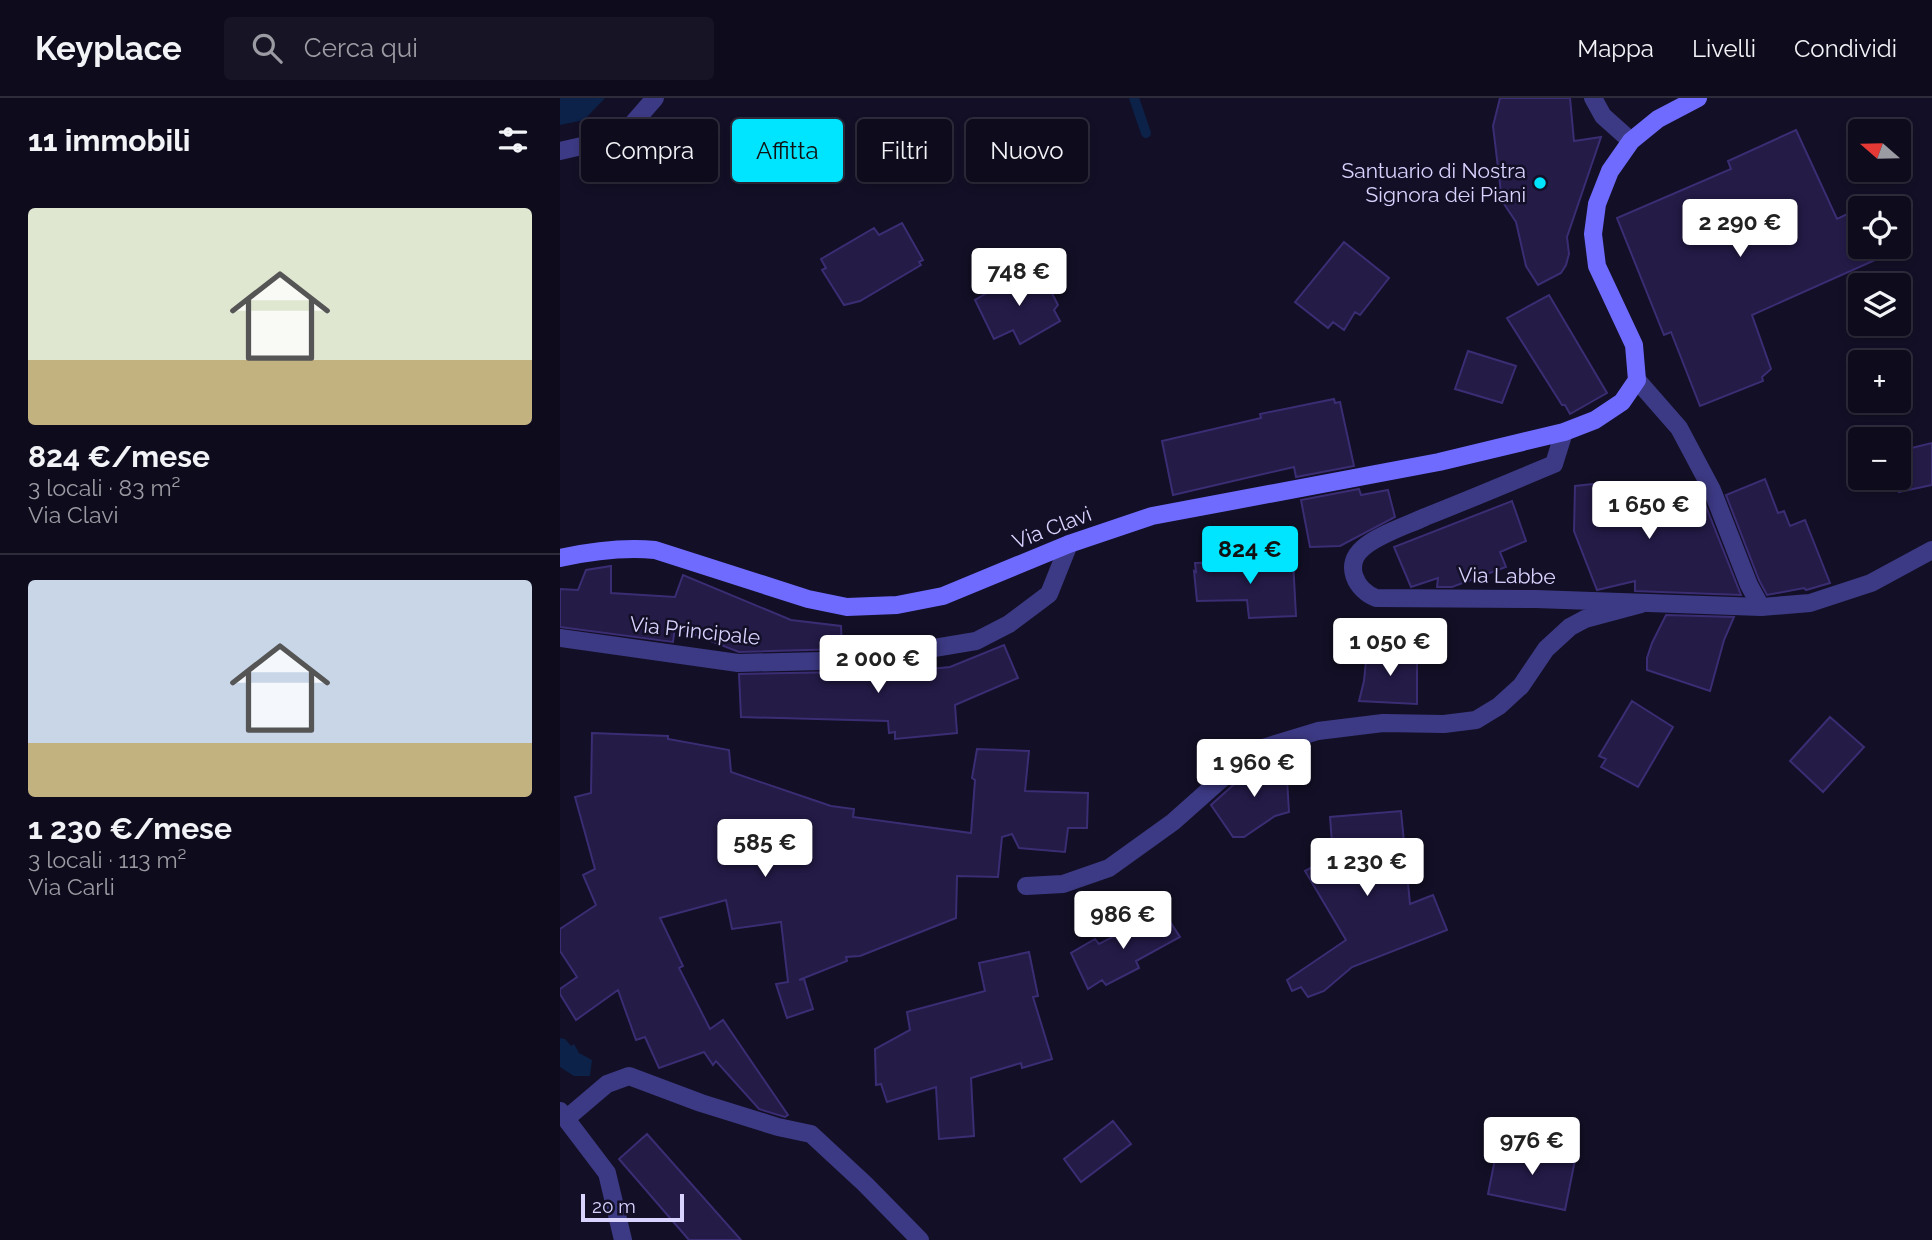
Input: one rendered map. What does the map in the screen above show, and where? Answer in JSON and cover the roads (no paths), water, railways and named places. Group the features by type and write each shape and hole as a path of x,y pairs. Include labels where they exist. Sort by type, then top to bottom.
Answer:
{"main road":[{"path":"1637,380 1634,345 1597,266 1593,234 1597,204 1610,172 1631,141 1658,119 1698,98"},
{"name":"Via Clavi","path":"560,558 594,551 631,548 655,551 808,599 847,607 897,605 943,596 1069,544 1152,516 1439,462 1564,432 1595,420 1622,402 1637,380"}],"street":[{"path":"560,151 621,137 655,98"},
{"path":"1593,98 1603,116 1631,141"},
{"path":"1637,380 1679,428 1712,490 1760,607"},
{"name":"Via Labbe","path":"1564,432 1554,464 1409,524 1362,548 1354,564 1355,581 1360,589 1376,598 1648,602 1760,607 1810,603 1871,583 1932,550"},
{"name":"Via Principale","path":"560,638 738,663 862,660 976,641 1009,624 1049,594 1069,544"},
{"path":"1026,886 1063,884 1109,868 1173,822 1253,751 1318,731 1383,723 1444,724 1476,720 1499,706 1521,686 1546,649 1570,627 1648,602"},
{"path":"623,1240 607,1173 564,1114 607,1084 629,1076 701,1104 811,1134 920,1240"}],"water":[{"path":"560,98 605,98 585,119 560,125"},
{"path":"560,1038 565,1039 571,1046 574,1044 579,1053 592,1060 590,1076 574,1076 560,1067"}],"waterway":[{"path":"1134,98 1146,133"}],"place":[{"name":"Santuario di Nostra Signora dei Piani","path":"1540,183"}]}
